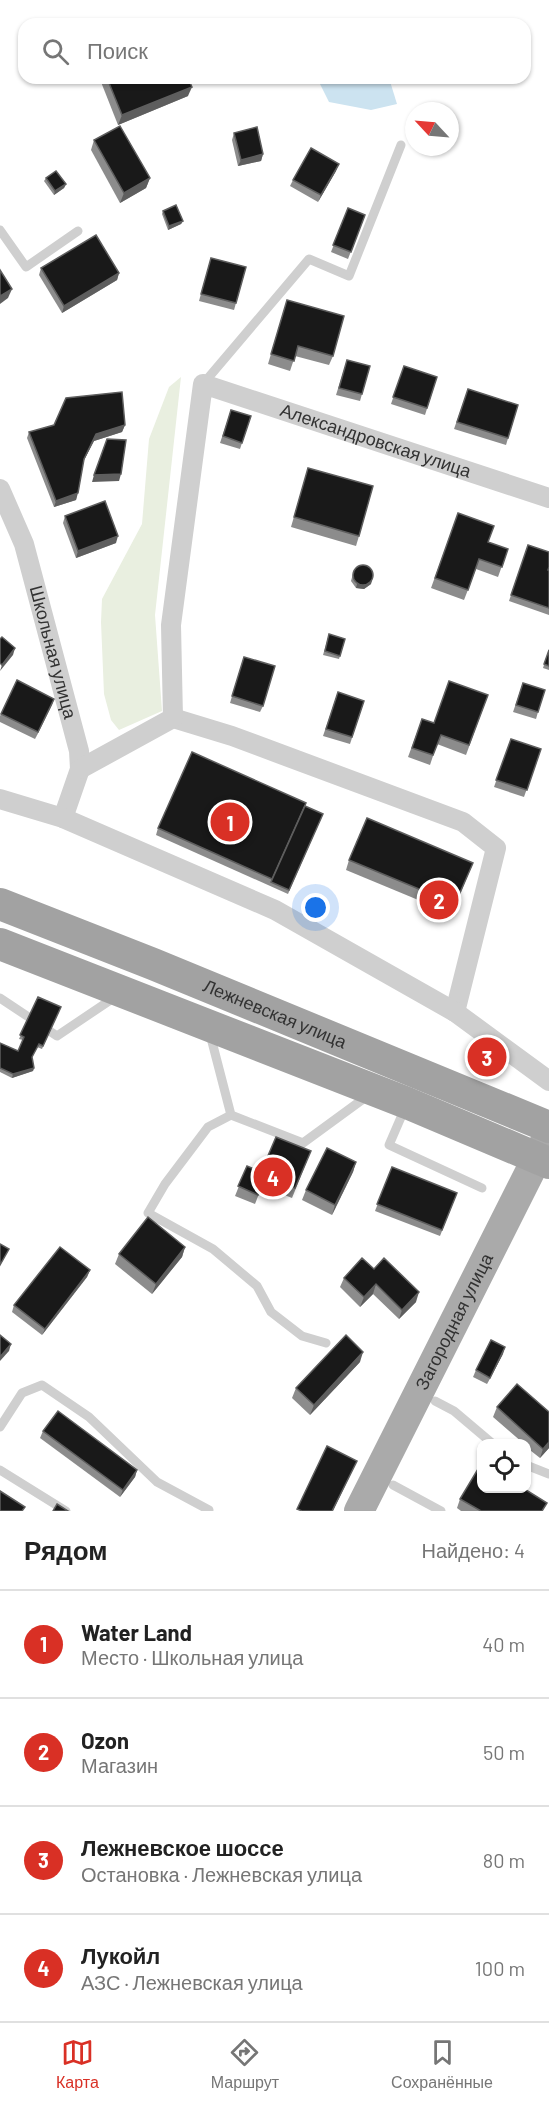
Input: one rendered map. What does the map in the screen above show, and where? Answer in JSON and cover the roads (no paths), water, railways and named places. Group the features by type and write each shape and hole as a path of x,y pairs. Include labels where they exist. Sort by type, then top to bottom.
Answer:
{"highway":[{"name":"Лежневская улица","path":"0,904 153,964 549,1127"},
{"name":"Лежневская улица","path":"0,944 546,1157"}],"main road":[{"name":"Загородная улица","path":"380,1511 435,1401 546,1157"},
{"name":"Загородная улица","path":"359,1511 546,1157"}],"street":[{"name":"Александровская улица","path":"204,384 549,498"},
{"path":"173,718 171,625 204,384"},
{"name":"Школьная улица","path":"0,489 24,544 79,751 80,769 63,818"},
{"path":"80,769 173,718 232,736 464,822 496,848 455,1012"},
{"path":"0,799 63,818 275,910 455,1012 549,1081"}],"lane":[{"path":"204,384 309,259 349,276 401,145"},
{"path":"0,230 26,267 78,231"},
{"path":"0,998 57,1036 122,993"},
{"path":"208,1026 231,1115"},
{"path":"326,1343 302,1336 271,1312 257,1286 213,1249 148,1213 165,1184 208,1127 231,1115 303,1143 375,1091"},
{"path":"407,1104 389,1145 482,1188"},
{"path":"0,1427 22,1393 42,1385 89,1417 157,1482 209,1510"},
{"path":"435,1401 454,1412 488,1439"},
{"path":"531,1467 549,1474"},
{"path":"0,1470 66,1511"},
{"path":"393,1485 441,1511"}],"water":[{"path":"320,84 391,84 397,104 371,110 329,102"}],"place":[{"name":"Water Land","path":"230,822"},
{"name":"Ozon","path":"439,900"},
{"name":"Лежневское шоссе","path":"487,1057"},
{"name":"Лукойл","path":"273,1177"}]}
